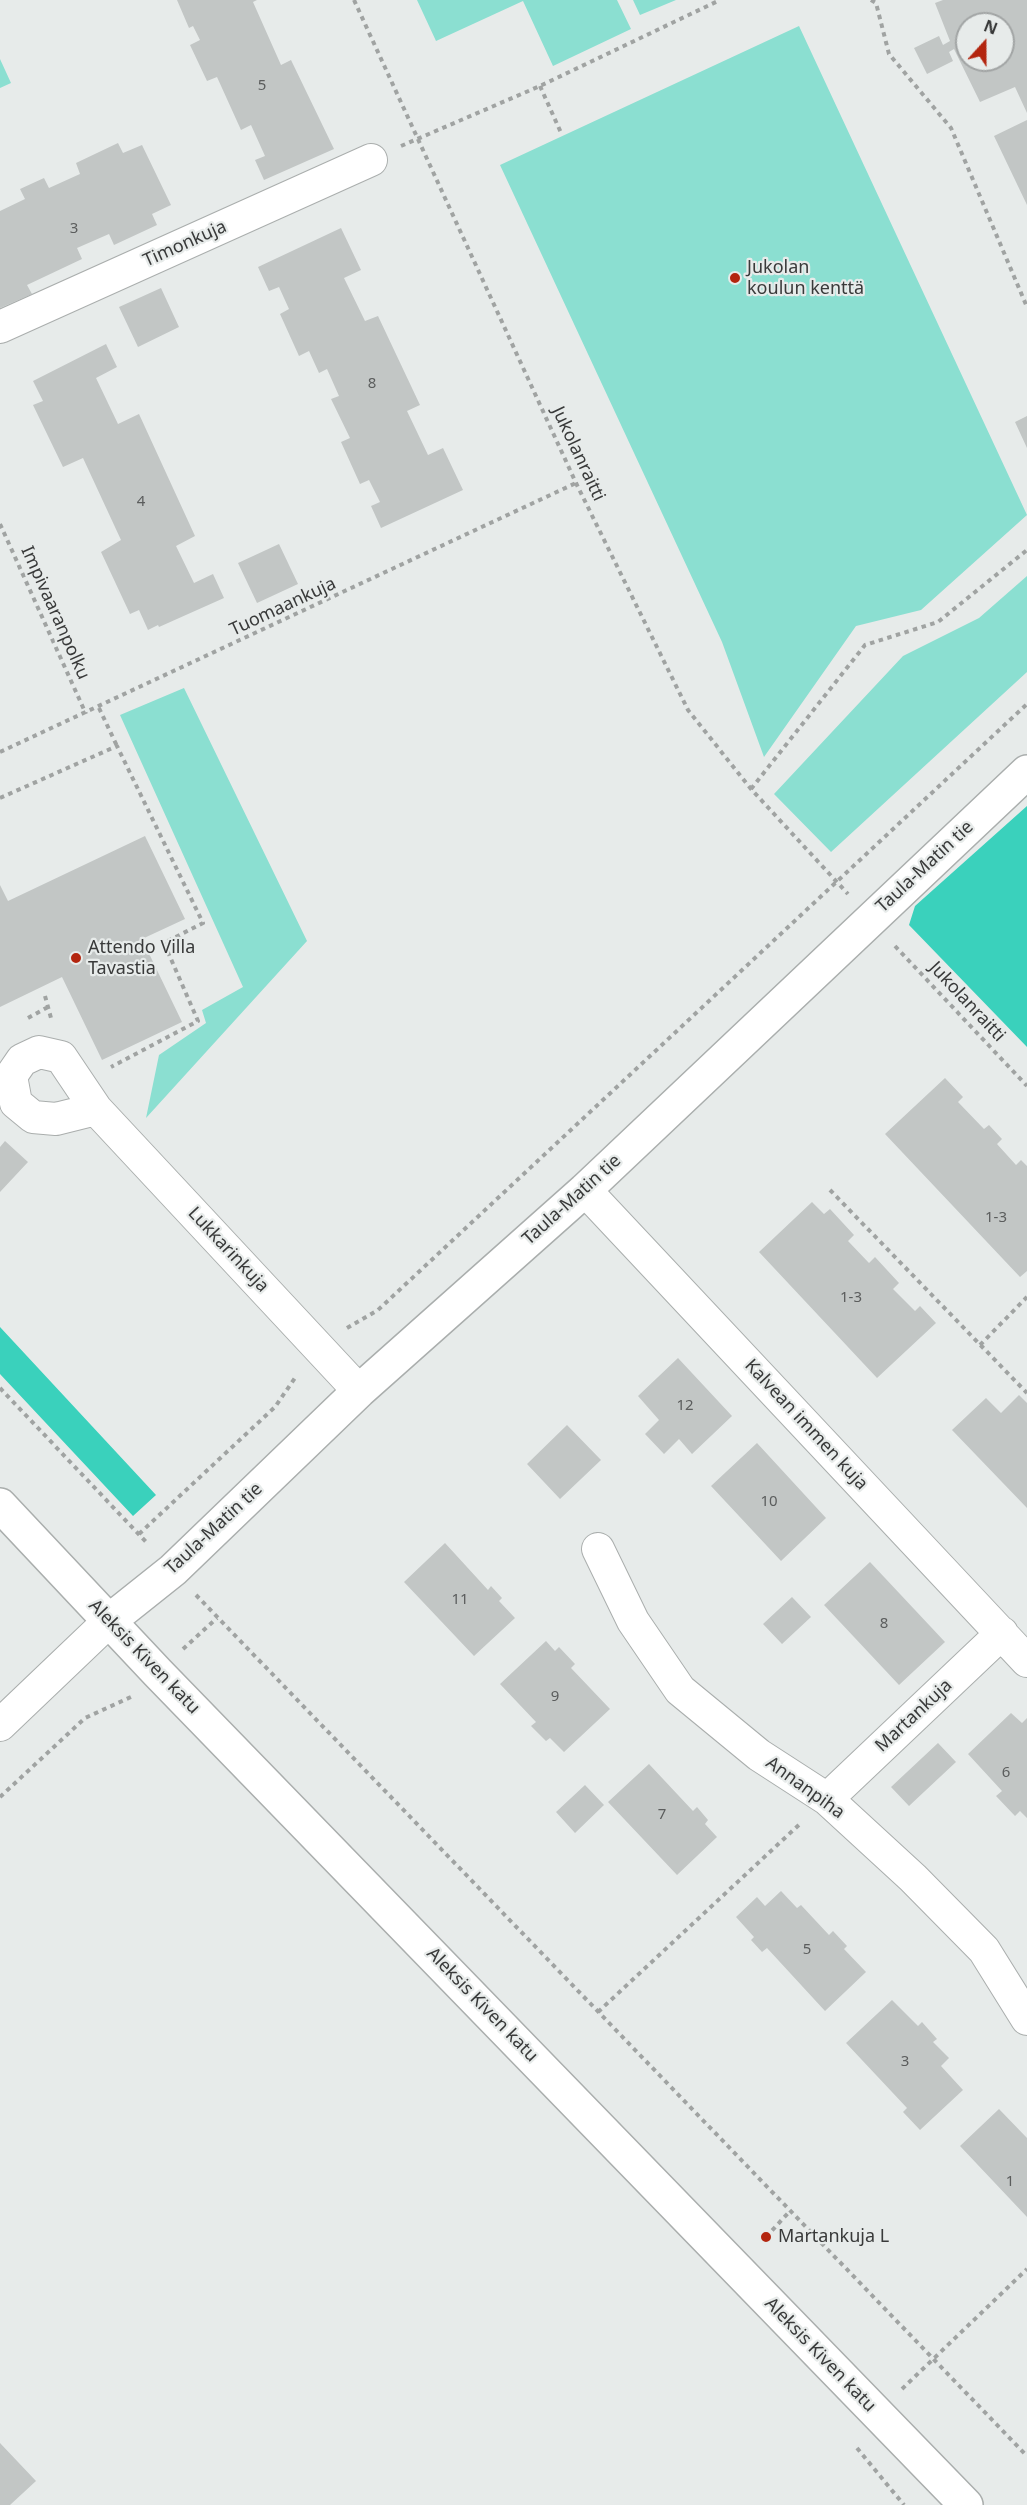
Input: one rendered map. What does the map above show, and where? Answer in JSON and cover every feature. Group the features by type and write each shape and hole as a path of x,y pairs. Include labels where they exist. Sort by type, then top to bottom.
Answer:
{"main road":[{"name":"Taula-Matin tie","path":"110,1621 172,1570 359,1391 585,1190 1027,772"},
{"name":"Aleksis Kiven katu","path":"0,1504 158,1673 966,2505"}],"street":[{"name":"Timonkuja","path":"0,327 370,160"},
{"name":"Lukkarinkuja","path":"96,1110 56,1119 33,1117 16,1103 11,1076 22,1060 39,1052 62,1057 96,1110 359,1391"},
{"name":"Kalvean immen kuja","path":"585,1190 1027,1660"},
{"name":"Annanpiha","path":"598,1549 633,1621 680,1690 759,1755 827,1799 913,1878 984,1950 1027,2019"},
{"path":"0,1725 110,1621"},
{"name":"Martankuja","path":"827,1799 1002,1633"}],"path":[{"name":"Jukolanraitti","path":"354,0 576,483 688,710 751,789 837,881"},
{"path":"418,139 540,86 720,0"},
{"path":"871,0 876,3 889,54 951,128 1027,307"},
{"path":"540,86 562,135"},
{"name":"Tuomaankuja","path":"0,752 99,708 576,483"},
{"name":"Impivaaranpolku","path":"0,524 86,714"},
{"path":"751,789 865,645 938,622 1027,550"},
{"path":"139,1534 275,1407 317,1345 378,1310 1027,704"},
{"path":"79,1084 198,1022 164,943 203,923 99,708"},
{"path":"0,798 117,746"},
{"name":"Jukolanraitti","path":"894,945 1027,1086"},
{"path":"830,1190 1027,1393"},
{"path":"980,1345 1027,1297"},
{"path":"0,1388 217,1618 1027,2456"},
{"path":"0,1797 85,1718 128,1701 217,1618"},
{"path":"598,2012 827,1799"},
{"path":"766,2237 790,2211"},
{"path":"933,2359 1027,2269"}],"green space":[{"path":"417,0 617,0 631,29 553,66 523,1 436,41"},
{"path":"633,0 676,0 640,15"},
{"name":"Jukolan koulun kenttä","path":"799,26 1027,515 921,610 856,626 764,757 722,642 500,165"},
{"path":"0,59 11,83 0,88"},
{"path":"1027,576 1027,672 831,852 774,794 903,656 979,618"},
{"path":"184,688 307,941 146,1118 159,1055 206,1023 202,1010 243,987 120,715"},
{"path":"1027,806 1027,1047 909,925 915,906"},
{"path":"0,1327 156,1495 133,1516 0,1374"}],"building":[{"path":"177,0 257,0 253,2 281,65 291,60 334,149 264,180 255,160 265,156 251,125 241,130 217,77 207,81 190,45 200,40 193,26 189,28"},
{"path":"943,0 1027,0 1027,113 1015,87 980,102 965,72 1015,72 1015,12 955,12 955,51 954,49 949,52 953,61 927,74 914,48 939,36 943,45 950,41 935,3"},
{"path":"1027,120 1027,205 994,136"},
{"path":"118,143 123,153 142,145 171,205 152,214 157,225 114,245 109,234 77,248 82,259 27,285 32,294 0,308 0,211 25,199 20,189 44,178 49,188 80,174 76,163"},
{"path":"341,228 361,270 344,278 365,321 378,316 420,405 407,411 428,455 443,448 463,490 381,528 371,506 380,502 369,480 360,484 341,442 350,438 331,399 339,396 327,369 319,373 309,351 299,356 280,314 289,309 279,287 269,291 258,267"},
{"path":"161,288 179,327 138,347 119,307"},
{"path":"106,344 117,367 96,378 118,424 139,414 195,536 176,546 194,583 213,574 224,598 148,630 139,610 130,614 101,552 121,540 83,458 63,467 33,405 43,401 33,381"},
{"path":"1027,416 1027,448 1015,422"},
{"path":"279,544 298,584 257,603 238,563"},
{"name":"Attendo Villa Tavastia","path":"145,836 185,919 142,939 182,1022 102,1060 62,977 0,1007 0,885 8,901"},
{"path":"945,1078 963,1097 958,1102 984,1129 989,1125 1002,1139 997,1144 1016,1165 1021,1160 1027,1166 1027,1271 1020,1277 885,1134"},
{"path":"5,1141 28,1162 0,1192 0,1147"},
{"path":"812,1202 824,1214 830,1209 854,1235 848,1241 869,1263 875,1257 899,1283 893,1289 915,1311 920,1306 936,1323 877,1378 759,1252"},
{"path":"678,1358 732,1416 692,1454 679,1439 664,1454 645,1434 659,1420 638,1396"},
{"path":"1019,1395 1027,1403 1027,1508 952,1430 986,1398 1001,1413"},
{"path":"567,1425 601,1460 560,1499 527,1464"},
{"path":"757,1443 826,1518 781,1561 711,1486"},
{"path":"445,1543 488,1590 491,1586 502,1598 499,1601 515,1618 474,1656 404,1582"},
{"path":"870,1562 945,1642 899,1685 824,1605"},
{"path":"792,1597 811,1617 782,1644 763,1624"},
{"path":"546,1641 555,1651 559,1647 575,1664 571,1668 610,1709 564,1752 550,1738 546,1741 531,1726 536,1722 500,1684"},
{"path":"1011,1713 1022,1723 1027,1718 1027,1818 1020,1811 1015,1816 996,1796 1002,1791 968,1754"},
{"path":"938,1743 956,1762 909,1806 891,1787"},
{"path":"649,1764 693,1811 697,1807 708,1820 705,1824 717,1837 677,1875 608,1802"},
{"path":"585,1785 604,1805 575,1833 556,1812"},
{"path":"781,1891 797,1908 801,1905 829,1935 833,1931 847,1946 844,1949 866,1972 825,2011 767,1948 762,1952 751,1940 754,1937 736,1917 757,1897 765,1906"},
{"path":"892,2000 918,2026 922,2022 937,2039 933,2042 949,2058 941,2066 963,2090 920,2130 903,2112 907,2108 846,2043"},
{"path":"999,2109 1027,2138 1027,2217 960,2146"},
{"path":"0,2443 36,2481 10,2505 0,2505"}],"place":[{"name":"Jukolan koulun kenttä","path":"735,278"},
{"name":"Attendo Villa Tavastia","path":"76,958"},
{"name":"Martankuja L","path":"766,2237"}]}
